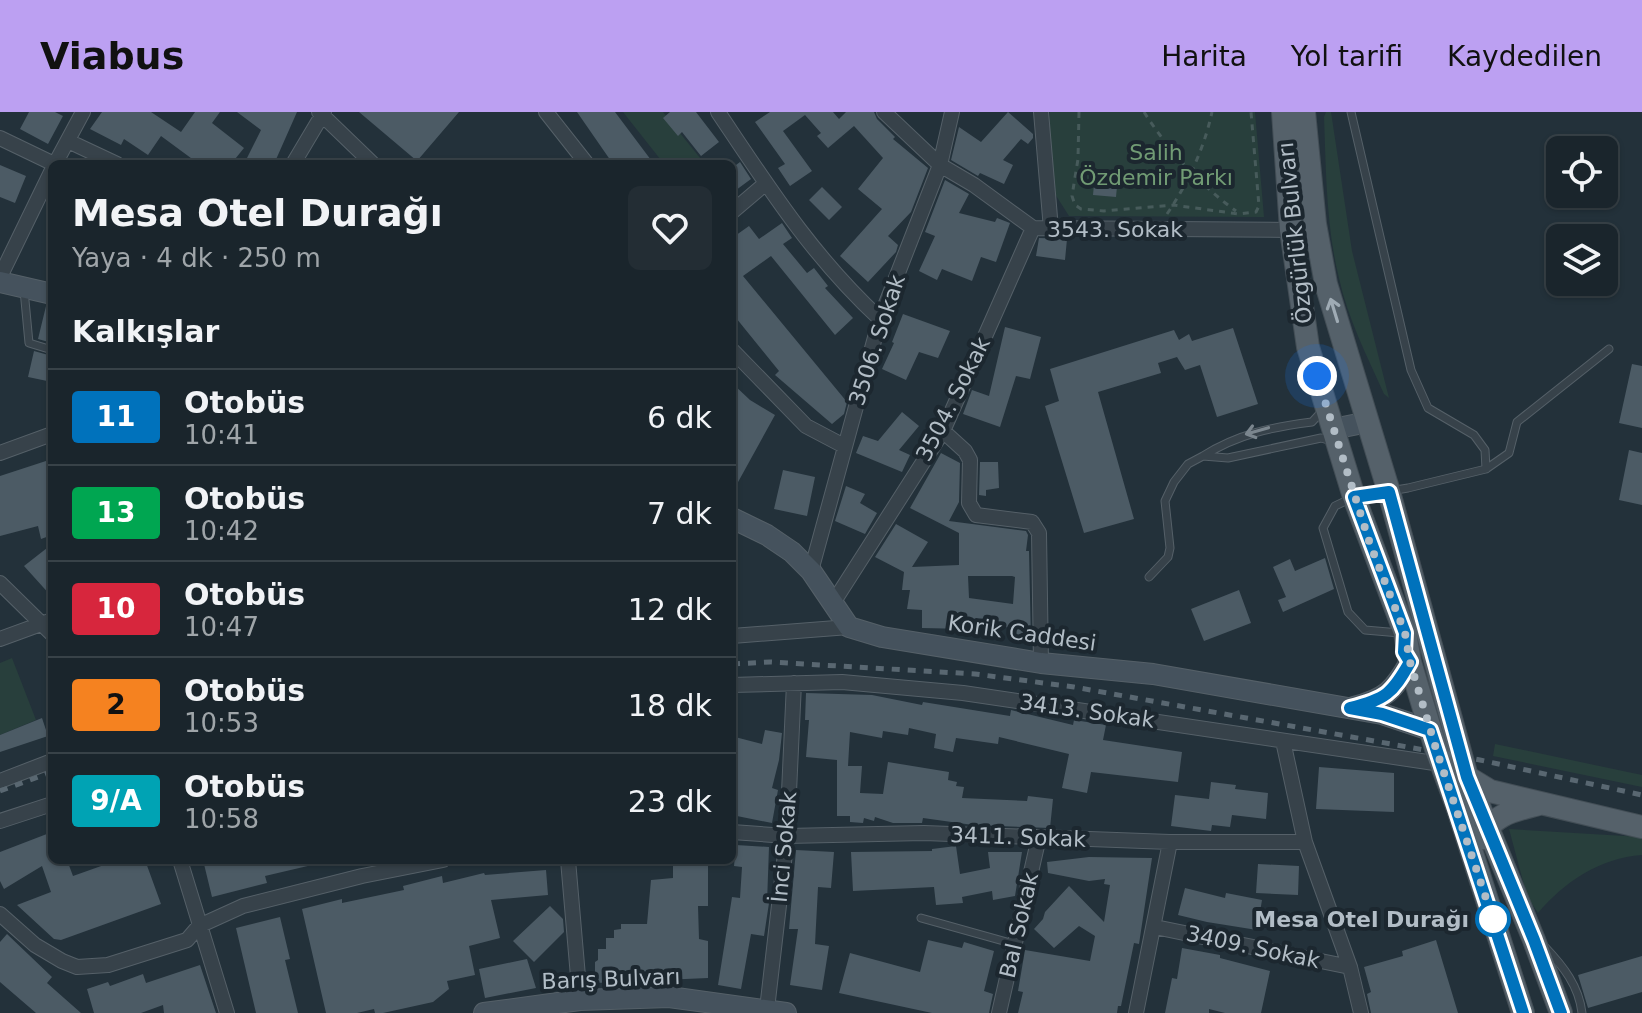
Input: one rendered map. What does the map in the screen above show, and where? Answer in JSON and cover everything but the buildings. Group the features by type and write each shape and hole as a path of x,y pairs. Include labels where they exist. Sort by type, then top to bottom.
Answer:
{"main road":[{"name":"Özgürlük Bulvarı","path":"1283,112 1291,230 1308,347 1354,497 1405,633 1430,730 1523,1013"},
{"name":"Özgürlük Bulvarı","path":"1304,112 1315,224 1326,284 1389,492 1467,777 1561,1013"},
{"path":"0,280 48,293"},
{"path":"1335,436 1368,422"},
{"path":"736,520 792,552 811,571 849,627"},
{"name":"Korik Caddesi","path":"849,627 882,637 1041,663 1153,674 1350,708 1382,714 1430,730"},
{"path":"1350,708 1376,702 1385,696 1397,685 1410,662"},
{"path":"1467,777 1490,791 1642,827"},
{"path":"1473,857 1486,828 1504,814 1542,803"},
{"name":"Barış Bulvarı","path":"484,1013 669,997 777,1011"}],"street":[{"path":"57,160 83,112"},
{"path":"546,112 584,160"},
{"path":"718,112 814,251 880,319"},
{"name":"3543. Sokak","path":"884,112 940,165 974,185 1033,228 1291,230"},
{"name":"3506. Sokak","path":"811,571 880,319 940,165 952,112"},
{"path":"1041,112 1051,229"},
{"path":"295,160 322,113 369,160"},
{"path":"0,138 48,161"},
{"path":"68,141 108,160"},
{"path":"0,280 48,178"},
{"path":"736,209 766,183"},
{"name":"3504. Sokak","path":"833,603 943,431 1033,228"},
{"path":"736,354 806,426 844,446"},
{"path":"943,431 965,451 970,460 969,503 976,515 1032,522 1039,533 1041,663"},
{"path":"0,453 48,435"},
{"path":"0,583 46,621 0,639"},
{"path":"736,636 849,627"},
{"name":"3413. Sokak","path":"736,685 842,682 963,693 1441,764"},
{"name":"İnci Sokak","path":"777,1011 794,683"},
{"path":"1283,741 1305,842 1350,967 1361,1013"},
{"path":"0,781 48,763"},
{"path":"0,821 48,805"},
{"name":"3411. Sokak","path":"736,832 787,836 924,833 1170,842 1305,842"},
{"name":"Bal Sokak","path":"999,1013 1039,837"},
{"path":"1136,1013 1170,842"},
{"path":"181,864 227,1013"},
{"path":"0,914 35,945 62,961 77,967 108,965 187,940 199,926 243,906 423,864"},
{"path":"568,864 580,1007"},
{"name":"3409. Sokak","path":"1155,927 1350,967"}],"lane":[{"path":"1351,112 1411,370 1428,408 1474,435 1485,450 1486,469"},
{"path":"24,287 29,343 48,349"},
{"path":"1427,628 1405,633 1365,630 1348,612 1323,528 1335,506 1354,497 1486,469 1509,453 1517,422 1609,349"},
{"path":"1149,577 1168,557 1170,548 1165,501 1188,464 1240,436 1270,427 1312,422 1326,405"},
{"path":"1203,456 1228,458 1335,436"},
{"path":"921,918 1014,944"},
{"path":"1529,929 1569,975 1581,1001 1582,1013"}],"path":[{"path":"1079,112 1078,159 1072,196 1075,205 1087,211 1173,205 1239,214 1256,212 1259,206 1251,112"},
{"path":"1144,112 1163,141 1191,172 1261,230"},
{"path":"1156,228 1191,172 1207,134 1212,112"}],"green space":[{"path":"623,112 663,112 702,160 661,160"},
{"name":"Salih Özdemir Parkı","path":"1050,112 1255,112 1264,217 1069,216 1055,194 1048,137"},
{"path":"1326,112 1331,112 1352,251 1389,398 1384,394 1358,337 1339,278 1327,198"},
{"path":"12,658 36,720 0,735 0,663"},
{"path":"1495,744 1642,775 1642,787 1493,756"},
{"path":"1509,829 1642,837 1642,855 1597,866 1559,891 1538,913 1527,896"}],"railway":[{"path":"736,664 770,662 975,674 1074,687 1480,760 1642,795"},
{"path":"0,791 48,773"}],"bus line":[{"name":"11","path":"1523,1013 1430,730 1382,714 1350,708 1376,702 1385,696 1397,685 1410,662 1404,652 1405,633 1354,497 1389,492 1467,777 1561,1013"}],"place":[{"name":"Mesa Otel Durağı","path":"1493,919"}],"route":[{"path":"1317,376 1370,544 1405,633 1410,662 1437,752 1493,919"}]}
